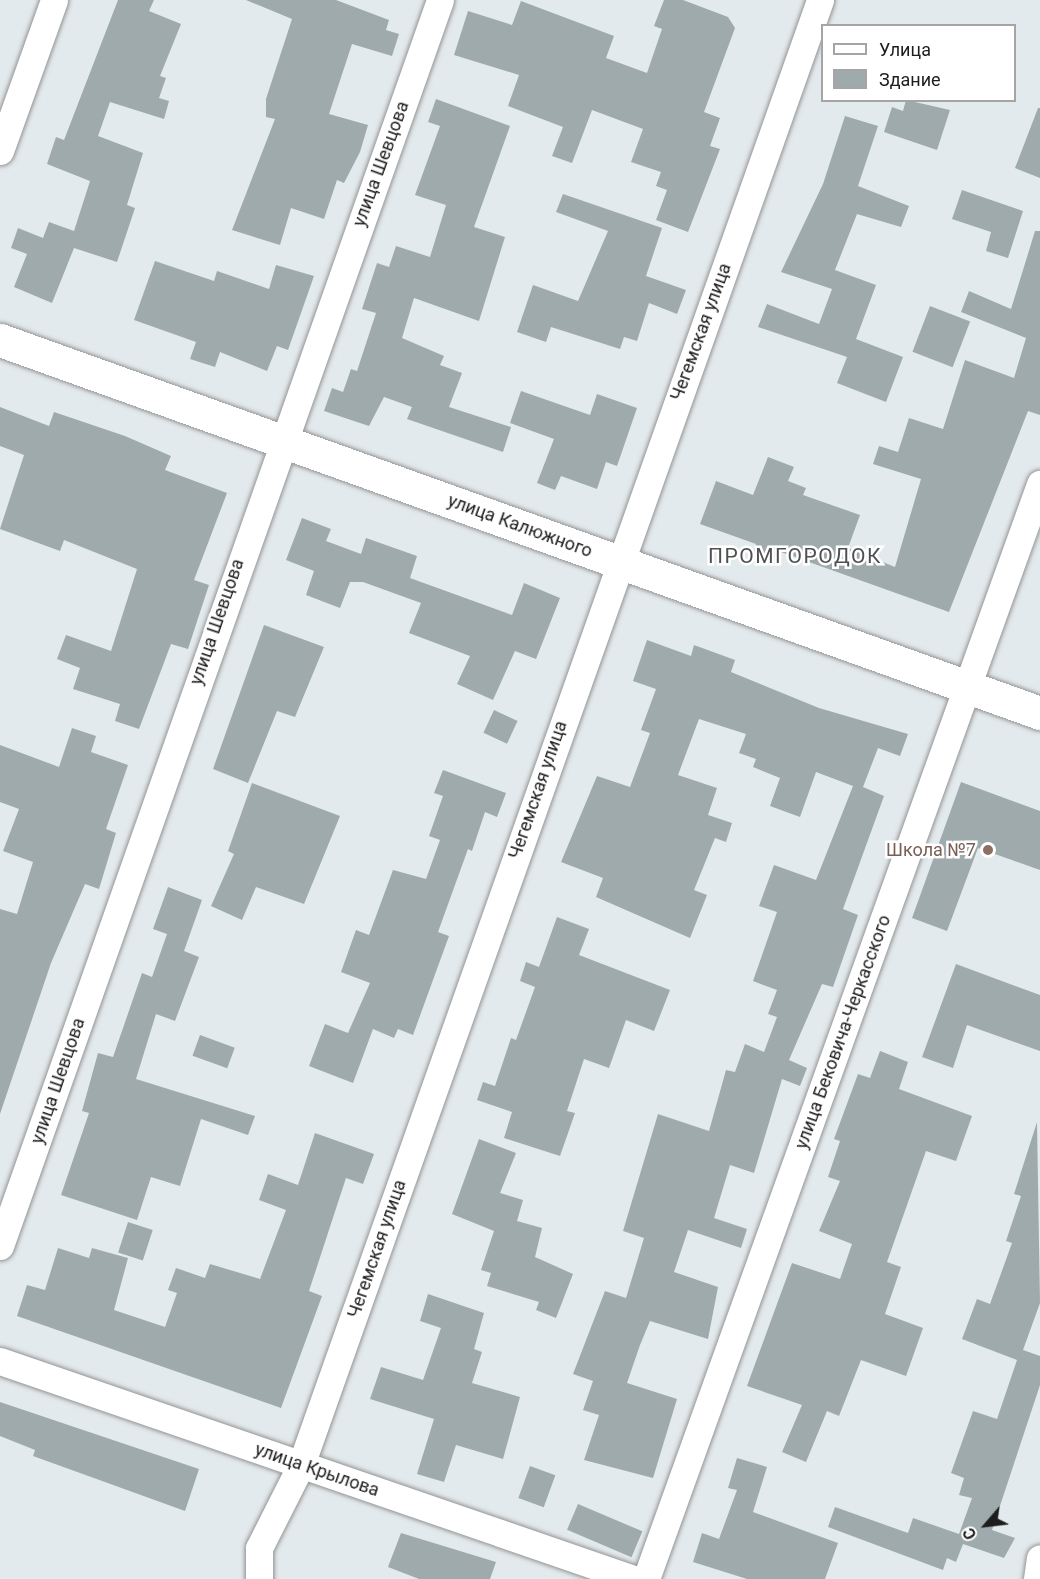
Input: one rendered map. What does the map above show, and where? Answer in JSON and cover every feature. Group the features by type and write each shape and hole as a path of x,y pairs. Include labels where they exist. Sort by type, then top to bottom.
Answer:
{"street":[{"path":"0,151 54,0"},
{"name":"улица Шевцова","path":"0,1246 281,438 440,0"},
{"name":"Чегемская улица","path":"259,1579 259,1548 301,1465 618,562 820,0"},
{"name":"улица Калюжного","path":"0,340 281,438 1040,713"},
{"name":"улица Бековича-Черкасского","path":"646,1579 1040,484"},
{"name":"улица Крылова","path":"0,1361 634,1579"},
{"path":"1037,1579 1040,1558"}],"building":[{"path":"118,0 154,0 149,11 181,24 160,76 166,78 159,98 169,101 164,119 110,102 98,136 143,153 127,205 135,208 117,262 74,248 52,303 14,287 27,254 11,248 18,228 43,238 49,222 74,231 90,181 47,164 56,137 64,140"},
{"path":"246,0 336,0 389,20 386,30 399,34 392,56 352,44 329,114 368,125 360,152 344,183 337,180 324,219 291,208 280,245 232,230 275,119 266,117 266,99 292,19"},
{"path":"664,0 683,0 728,17 735,28 704,112 720,118 710,146 720,149 688,232 656,220 667,190 656,186 661,172 631,162 643,129 592,110 572,163 552,156 563,127 508,106 519,75 454,55 468,11 512,25 521,1 614,36 606,58 647,73 662,29 654,26"},
{"path":"436,99 510,126 474,227 505,237 479,321 414,298 402,338 444,356 440,365 462,373 449,407 511,427 503,452 407,419 412,407 384,397 369,426 324,411 332,388 343,392 351,369 357,371 376,313 362,309 377,263 389,267 396,246 430,257 446,205 415,195 440,126 428,122"},
{"path":"905,102 950,110 937,150 884,132 892,107 903,111"},
{"path":"1038,108 1040,108 1040,178 1015,168"},
{"path":"845,116 878,126 858,186 909,206 901,227 857,214 835,270 876,285 856,339 903,357 886,402 837,383 847,357 758,327 767,304 819,324 832,289 781,272 823,184"},
{"path":"962,190 1023,211 1008,258 986,251 991,232 952,219"},
{"path":"563,194 662,228 646,276 686,290 677,314 649,303 637,341 624,337 620,349 551,327 546,342 517,332 533,285 578,301 608,231 556,212"},
{"path":"1035,231 1040,231 1040,415 1028,411 949,612 781,552 776,565 752,555 756,544 700,524 716,481 753,495 768,457 794,467 788,481 806,488 803,495 860,515 848,548 895,567 921,479 873,464 879,446 898,452 909,418 943,429 965,360 1014,378 1026,338 961,312 969,291 1011,309"},
{"path":"155,261 214,281 217,271 269,289 276,265 314,276 288,350 277,346 267,371 220,352 215,367 190,359 196,342 134,320"},
{"path":"930,306 970,321 953,367 912,352"},
{"path":"521,391 590,415 597,394 637,408 617,466 606,462 597,489 561,476 555,490 537,483 554,439 510,423"},
{"path":"0,407 49,426 54,412 125,436 171,456 165,470 227,493 194,580 209,585 188,649 171,644 139,729 115,721 120,704 73,689 80,668 57,659 66,635 111,651 137,569 64,540 60,551 0,529 24,455 0,446"},
{"path":"302,518 331,529 326,541 361,554 366,538 417,556 410,578 512,615 524,583 560,598 536,659 515,651 493,700 457,684 470,656 409,633 421,603 363,582 350,582 340,608 306,595 314,571 286,560"},
{"path":"264,625 324,647 295,717 277,711 248,783 213,769"},
{"path":"647,640 691,656 694,645 735,660 731,672 819,708 908,734 900,756 878,748 863,787 884,796 843,909 858,915 833,987 822,984 789,1060 807,1068 800,1086 782,1079 754,1173 730,1165 714,1218 747,1229 741,1248 688,1230 674,1272 718,1287 708,1339 650,1321 640,1345 627,1383 677,1399 653,1478 584,1460 599,1415 583,1410 593,1381 573,1374 605,1291 626,1298 644,1238 623,1231 658,1114 709,1131 726,1070 735,1072 745,1044 764,1052 777,1017 768,1014 777,990 753,981 777,912 759,906 774,865 816,880 853,786 816,772 800,817 770,806 780,778 753,767 756,759 739,753 746,734 699,719 678,775 717,788 708,815 732,823 726,842 715,838 694,890 707,895 690,938 596,897 603,878 561,862 597,776 630,787 650,733 641,730 656,689 633,681"},
{"path":"494,710 518,721 507,744 483,733"},
{"path":"72,728 96,736 91,752 128,765 106,829 116,833 99,889 85,884 51,963 0,1114 0,909 17,914 33,862 3,851 19,809 0,802 0,745 59,767"},
{"path":"443,770 506,793 497,817 485,812 472,851 468,849 438,932 449,936 413,1035 398,1029 394,1038 373,1029 353,1083 309,1066 325,1024 348,1033 370,983 341,972 356,930 369,935 393,870 426,879 440,840 429,836 443,796 434,793"},
{"path":"961,782 1040,811 1040,870 978,848 947,931 912,918"},
{"path":"252,783 340,816 304,904 256,887 242,920 211,906 234,854 228,851"},
{"path":"168,887 202,900 184,951 199,957 175,1021 156,1014 136,1079 255,1116 248,1135 201,1119 180,1186 151,1177 137,1220 61,1195 89,1113 82,1111 98,1053 113,1057 142,973 152,977 167,934 153,929"},
{"path":"557,917 589,929 579,955 670,990 654,1031 626,1020 609,1068 584,1059 567,1111 575,1113 560,1156 504,1138 512,1112 477,1100 483,1082 495,1086 511,1038 516,1040 535,987 520,981 526,962 539,967"},
{"path":"956,964 1040,995 1040,1051 967,1025 953,1068 922,1057"},
{"path":"200,1035 235,1048 227,1068 192,1056"},
{"path":"880,1051 908,1062 899,1089 972,1116 956,1161 926,1151 887,1262 901,1267 885,1314 923,1328 906,1376 861,1360 839,1416 827,1411 806,1462 782,1452 802,1405 747,1386 792,1263 840,1279 852,1244 819,1231 840,1181 828,1177 840,1141 834,1139 858,1074 870,1078"},
{"path":"1037,1122 1040,1303 1023,1350 1040,1356 1040,1385 992,1530 1015,1538 1004,1558 963,1544 956,1562 947,1558 943,1570 828,1527 835,1507 908,1533 913,1518 959,1534 972,1498 959,1495 964,1478 951,1473 973,1411 997,1419 1017,1360 962,1339 977,1299 990,1304 1012,1243 1006,1241 1021,1196 1014,1194"},
{"path":"315,1133 374,1154 363,1184 346,1178 309,1291 322,1296 281,1408 17,1316 27,1285 45,1290 58,1248 89,1258 92,1248 128,1258 114,1310 165,1327 177,1293 168,1290 176,1268 205,1278 210,1264 260,1279 286,1210 259,1200 268,1174 298,1185"},
{"path":"479,1139 516,1153 500,1193 523,1200 517,1221 542,1228 535,1257 573,1274 556,1318 536,1310 539,1302 487,1286 491,1273 481,1270 494,1231 452,1214"},
{"path":"128,1222 153,1230 143,1260 118,1252"},
{"path":"428,1294 484,1313 474,1349 482,1352 472,1383 520,1397 503,1459 456,1445 444,1482 417,1474 434,1419 370,1399 381,1367 423,1380 441,1328 420,1321"},
{"path":"0,1402 199,1469 185,1511 33,1456 35,1450 0,1436"},
{"path":"737,1458 767,1467 753,1512 838,1543 825,1579 747,1579 693,1562 702,1533 719,1539 737,1490 728,1488"},
{"path":"530,1466 555,1475 544,1507 518,1498"},
{"path":"578,1504 642,1531 631,1557 567,1530"},
{"path":"401,1533 496,1562 490,1579 419,1579 388,1567"}],"place":[{"name":"Школа №7","path":"988,850"}],"district":[{"name":"ПРОМГОРОДОК","path":"795,556"}]}
